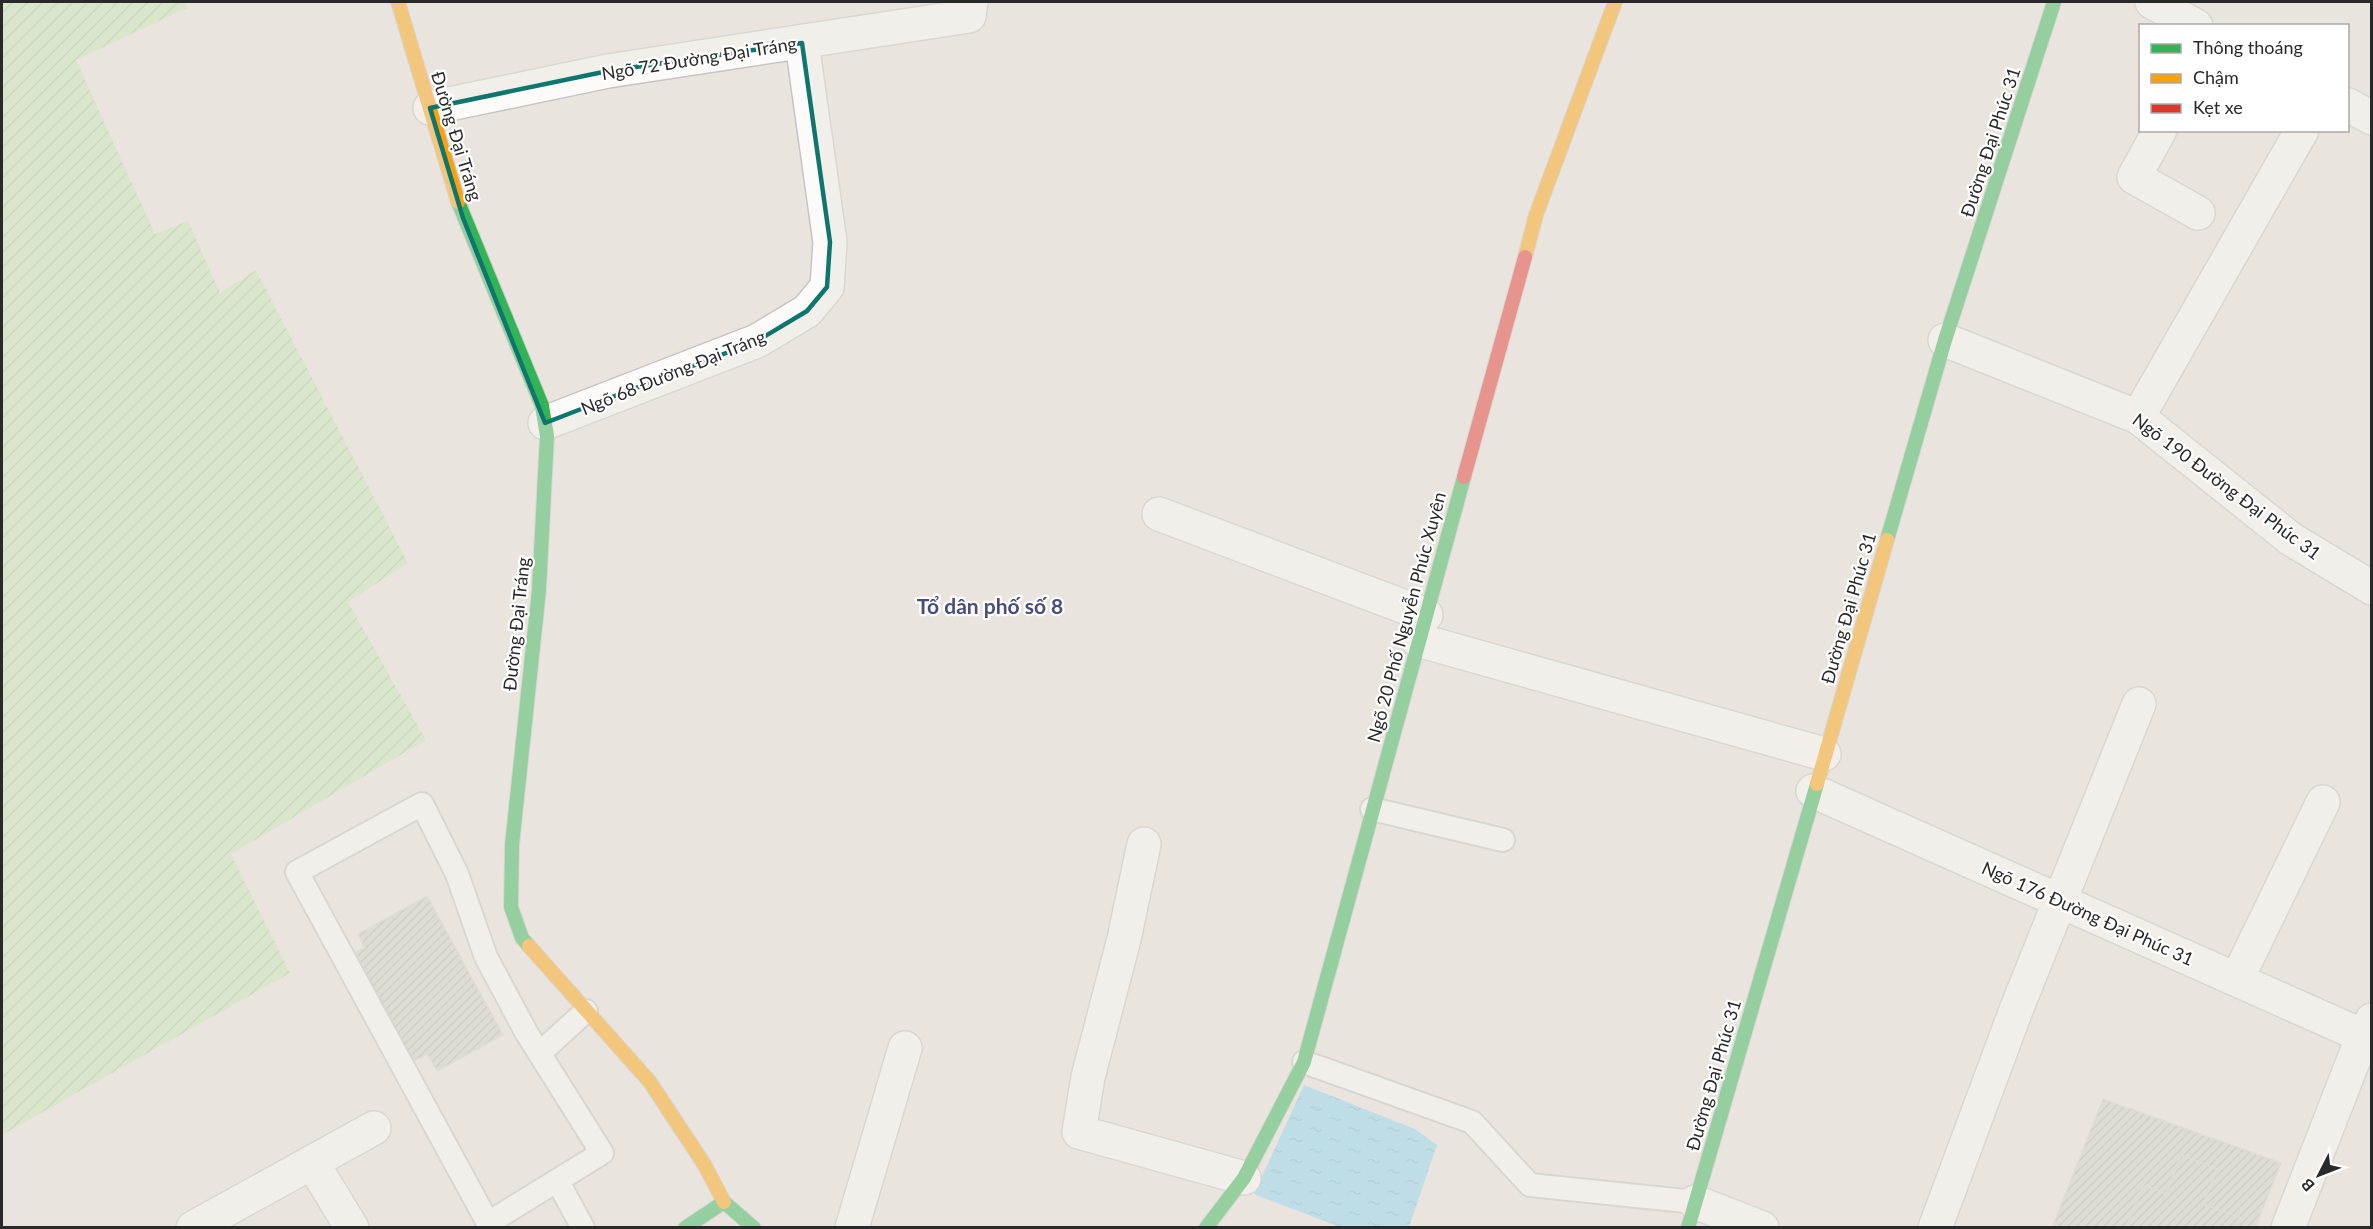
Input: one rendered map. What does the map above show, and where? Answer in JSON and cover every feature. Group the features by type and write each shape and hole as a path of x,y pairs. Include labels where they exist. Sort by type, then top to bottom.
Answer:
{"street":[{"name":"Đường Đại Tráng","path":"398,2 463,218 542,406 547,436 539,590 512,845 511,908 522,938 650,1082 704,1164 723,1202"},
{"name":"Ngõ 20 Phố Nguyễn Phúc Xuyên","path":"1206,1227 1244,1178 1304,1062 1536,215 1615,2"},
{"name":"Đường Đại Phúc 31","path":"1691,1215 1944,340 2055,2"},
{"path":"2152,2 2192,24"},
{"name":"Ngõ 72 Đường Đại Tráng","path":"430,108 608,71 802,43 970,9"},
{"name":"Ngõ 68 Đường Đại Tráng","path":"545,423 757,341 807,311 828,287 830,242 802,43"},
{"path":"2349,106 2372,118"},
{"path":"2159,132 2134,177 2198,213"},
{"path":"2138,417 2301,132"},
{"name":"Ngõ 190 Đường Đại Phúc 31","path":"1944,340 2138,417 2291,539 2372,588"},
{"path":"1159,514 1422,628 1824,754"},
{"path":"1935,1227 2060,900 2139,704"},
{"name":"Ngõ 176 Đường Đại Phúc 31","path":"1813,790 2237,979 2367,1028"},
{"path":"2237,979 2323,802"},
{"path":"1144,844 1124,939 1088,1077 1079,1132 1244,1178"},
{"path":"2288,1227 2367,1028"},
{"path":"852,1227 905,1048"},
{"path":"193,1227 374,1128"},
{"path":"312,1162 352,1227"},
{"path":"685,1227 723,1202 754,1227"},
{"path":"1691,1215 1762,1227"}],"lane":[{"path":"422,804 457,874 486,957 540,1053 602,1153 558,1182 488,1223 297,872 422,804"},
{"path":"1372,809 1503,840"},
{"path":"540,1053 586,1011"},
{"path":"1304,1062 1472,1122 1530,1185 1691,1215"},
{"path":"558,1182 583,1227"}],"highlighted area":[{"path":"802,43 830,242 827,287 807,311 757,341 545,423 463,218 430,108 608,71"}],"green space":[{"path":"2,2 185,2 187,8 76,60 155,234 188,221 220,293 256,270 408,563 348,602 426,740 231,854 290,973 2,1135"}],"water":[{"path":"1304,1085 1415,1129 1437,1145 1409,1227 1340,1227 1254,1194"}],"building":[{"path":"427,896 503,1035 437,1071 427,1054 409,1064 350,956 365,948 358,934"},
{"path":"2103,1099 2281,1163 2255,1228 2052,1228"},
{"path":"2181,1155 2217,1169 2203,1204 2241,1218 2237,1228 2126,1228 2143,1185 2166,1194"}],"traffic: fast":[{"path":"1887,540 1945,340 2054,2"},
{"path":"458,202 542,406 547,436 539,590 512,845 511,907 522,938 529,946"},
{"path":"1206,1228 1244,1178 1304,1062 1464,477"},
{"path":"1688,1228 1817,784"},
{"path":"685,1228 724,1202 754,1228"}],"traffic: slow":[{"path":"398,2 458,202"},
{"path":"1525,257 1536,215 1615,2"},
{"path":"1817,784 1887,540"},
{"path":"529,946 650,1082 704,1164 724,1202"}],"traffic: jam":[{"path":"1464,477 1525,257"}],"district":[{"name":"Tổ dân phố số 8","path":"990,605"}]}
